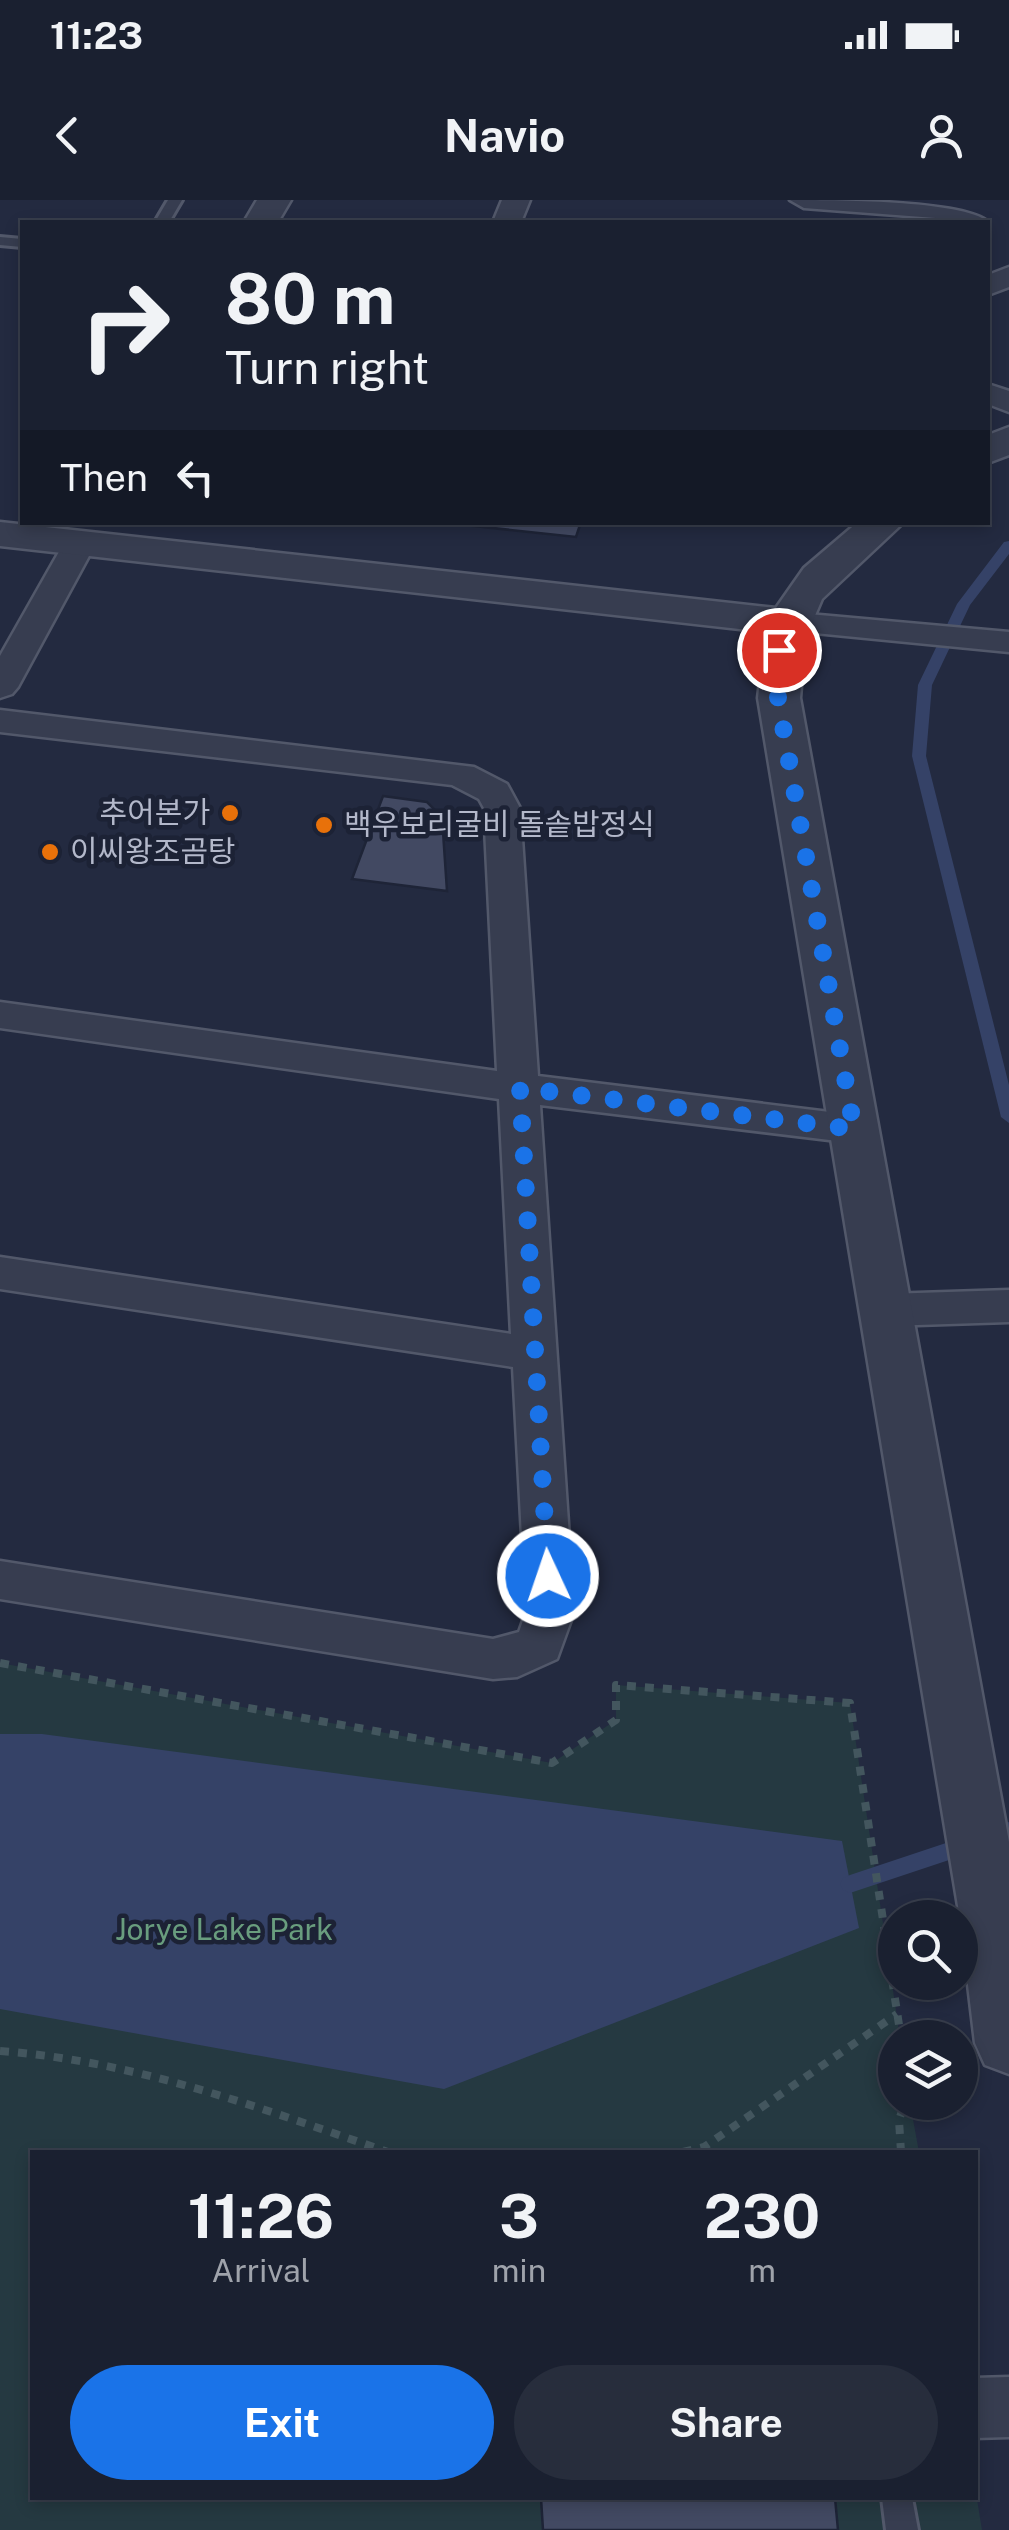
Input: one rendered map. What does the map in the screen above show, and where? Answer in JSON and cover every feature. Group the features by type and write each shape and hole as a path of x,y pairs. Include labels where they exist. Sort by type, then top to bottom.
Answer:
{"street":[{"path":"804,200 952,214 968,220"},
{"path":"880,525 818,576 796,601 786,622 778,660 778,698 955,1702 1009,2042"},
{"path":"0,687 86,533"},
{"path":"0,534 86,533 786,622 1009,642"},
{"path":"0,721 461,775 494,792 502,808 550,1612 540,1645 517,1657 493,1658 0,1580"},
{"path":"0,1015 520,1088 854,1129"},
{"path":"0,1274 535,1354"},
{"path":"887,1310 1009,1306"},
{"path":"978,2408 1009,2407"}],"lane":[{"path":"898,2500 902,2530"}],"path":[{"path":"0,1663 552,1764 616,1720 616,1686 850,1702 898,2020"},
{"path":"691,2150 704,2147 897,2014"},
{"path":"0,2051 58,2053 156,2074 382,2150"},
{"path":"899,2120 902,2150"}],"green space":[{"name":"Jorye Lake Park","path":"0,1663 552,1763 616,1720 616,1685 850,1703 879,1900 878,2000 894,2000 897,2020 878,2020 878,2120 913,2120 919,2150 30,2150 30,2500 977,2500 982,2530 0,2530"}],"water":[{"path":"0,1734 42,1734 842,1841 859,1928 444,2089 0,2009"}],"building":[{"path":"465,525 580,525 576,537"},
{"path":"383,796 427,802 442,817 447,891 352,879"},
{"path":"541,2500 835,2500 838,2530 543,2530"}],"waterway":[{"path":"1009,545 964,604 925,685 919,756 1009,1117"},
{"path":"850,1884 1009,1831"}],"place":[{"name":"추어본가","path":"230,813"},
{"name":"백우보리굴비 돌솥밥정식","path":"324,825"},
{"name":"이씨왕조곰탕","path":"50,852"}],"route":[{"path":"548,1576 520,1088 854,1129 778,698 779,650"}]}
